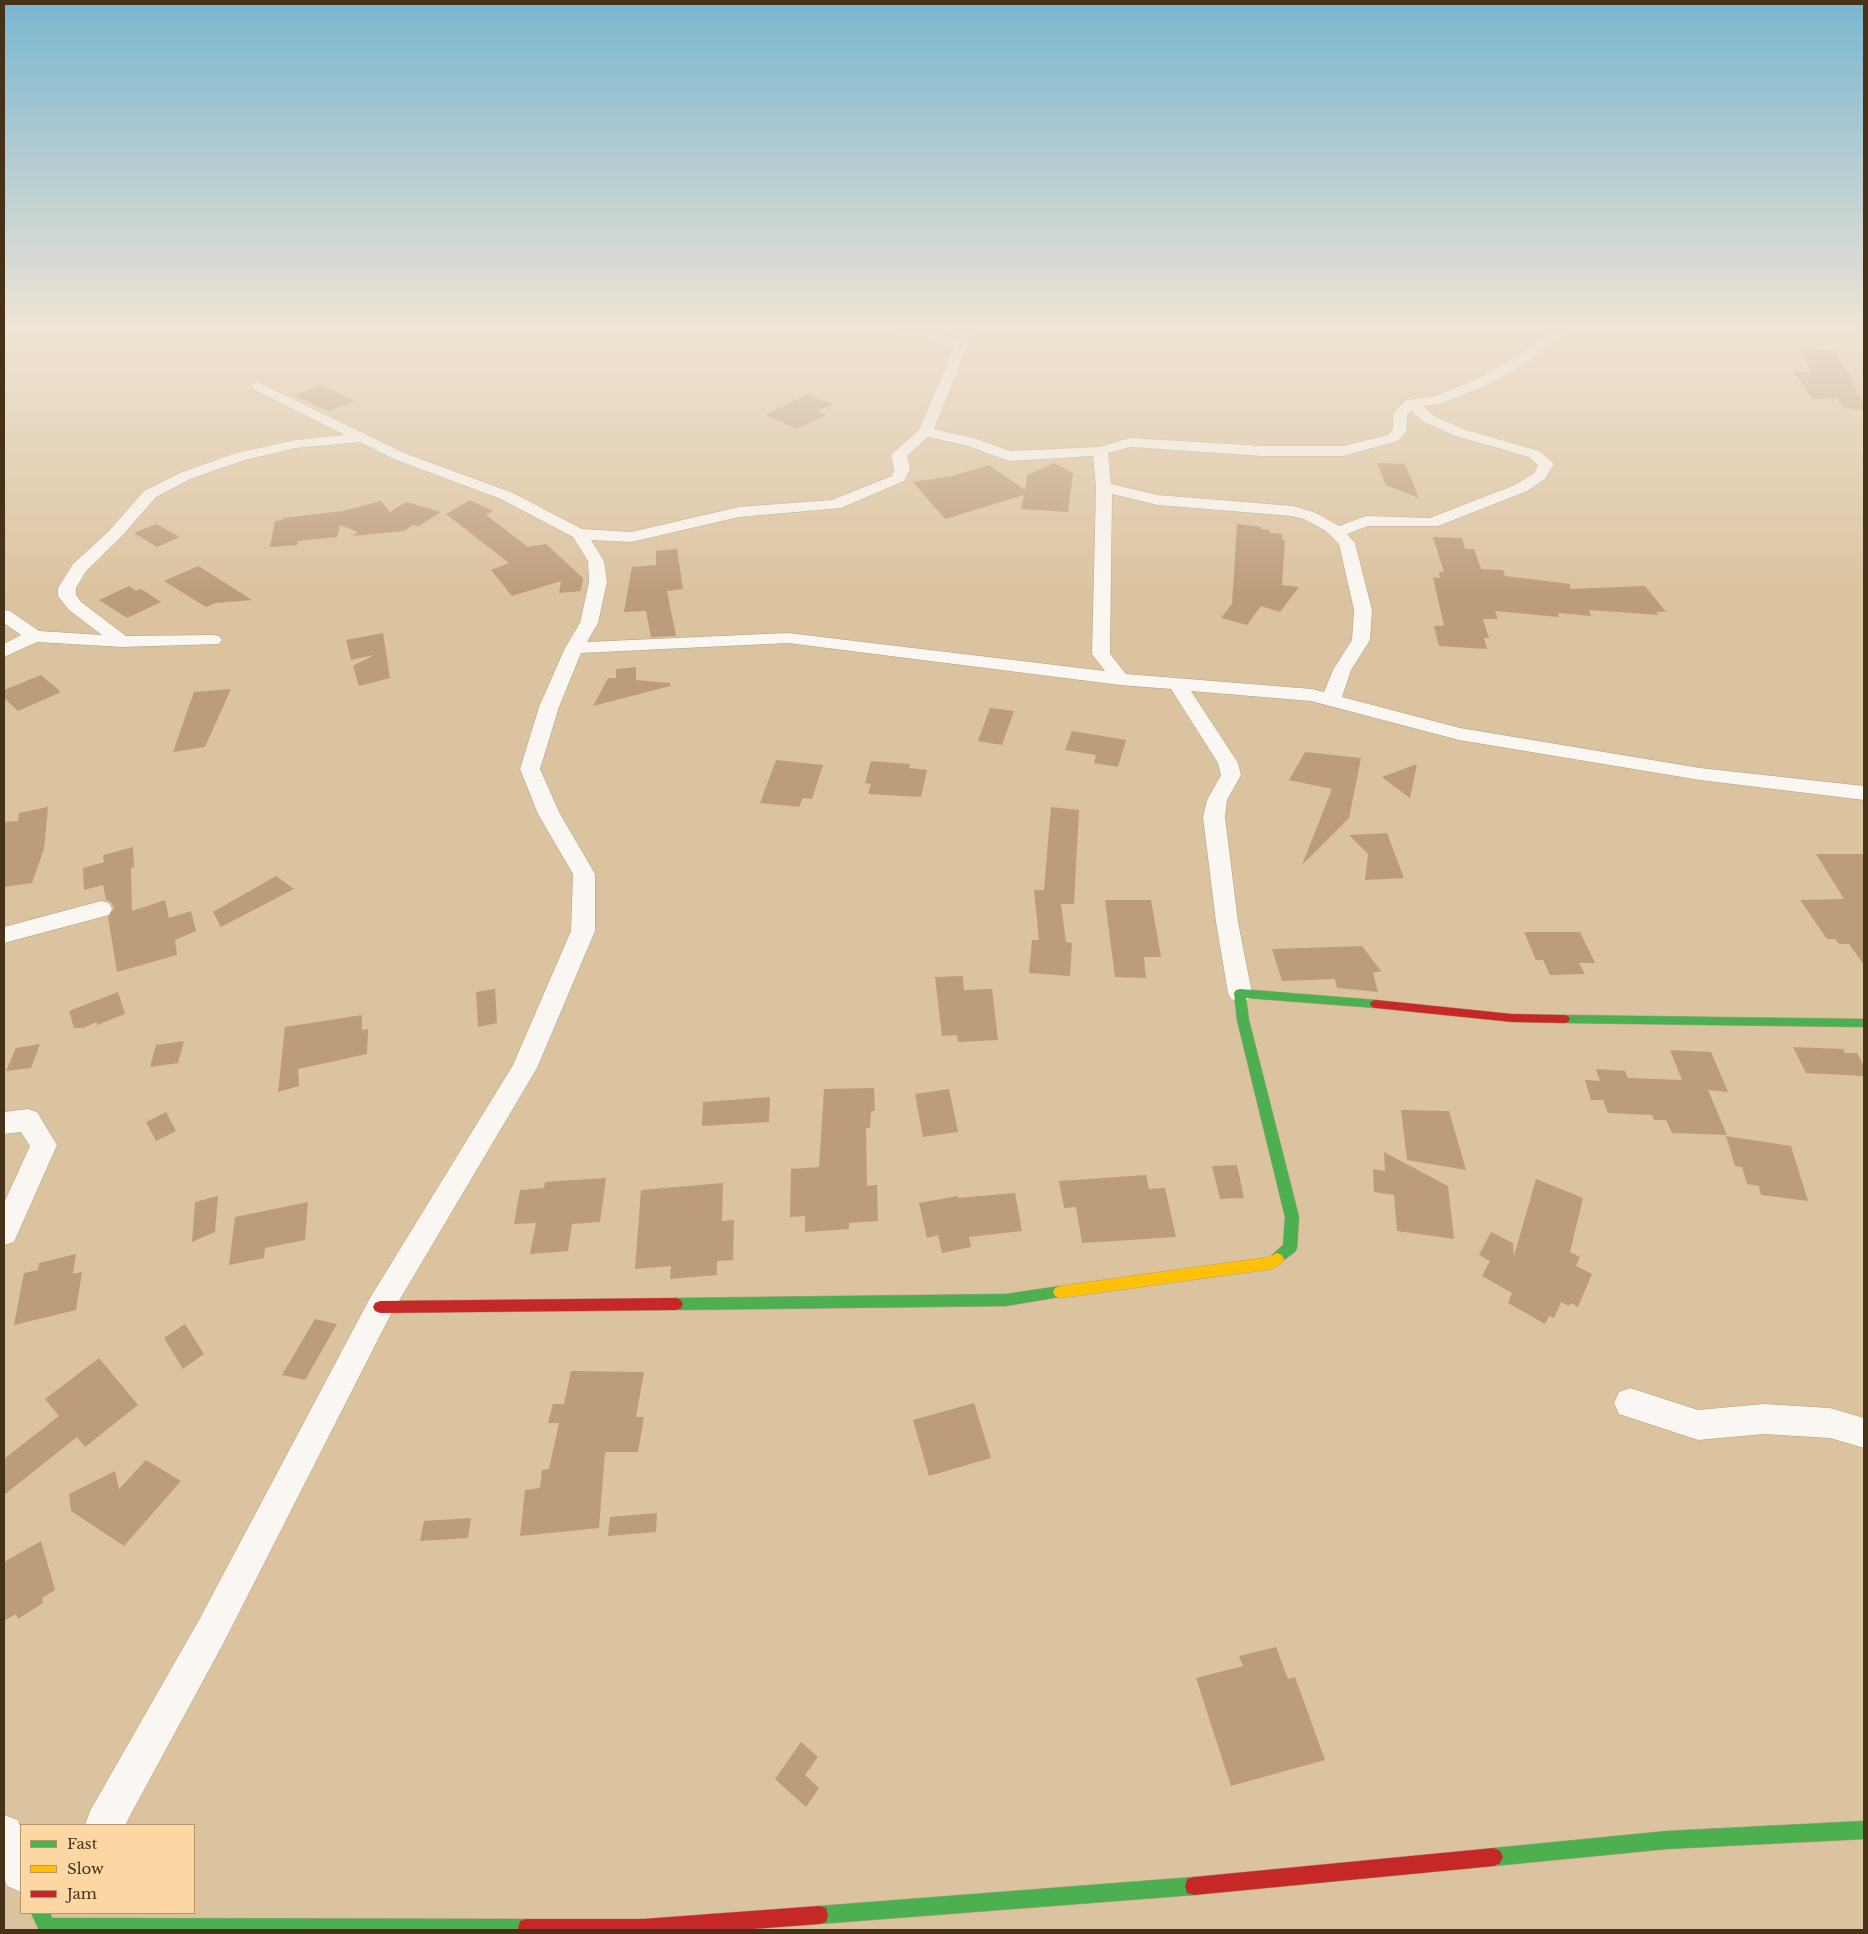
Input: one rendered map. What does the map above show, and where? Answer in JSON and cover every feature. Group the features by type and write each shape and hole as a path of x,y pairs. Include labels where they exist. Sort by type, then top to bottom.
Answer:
{"street":[{"path":"315,415 360,438 430,469 506,496 579,534 631,537 739,512 834,505 900,478 902,469 899,455 925,432 933,415"},
{"path":"1393,438 1400,430 1400,415"},
{"path":"1337,532 1366,521 1432,523 1521,488 1540,476 1546,464 1534,454 1461,433 1429,419 1425,415"},
{"path":"925,432 972,442 1009,456 1038,453 1100,452 1130,442 1263,451 1343,451 1393,438 1420,434 1461,433"},
{"path":"122,642 75,606 67,596 67,588 79,568 115,534 150,494 168,484 232,459 296,444 360,438"},
{"path":"1100,452 1104,486 1101,654 1120,679"},
{"path":"1104,486 1158,500 1294,511 1310,516 1337,532 1347,543 1362,610 1361,640 1342,670 1331,700"},
{"path":"105,1824 211,1632 380,1307 524,1068 583,931 584,874 549,814 530,770 549,707 574,648 590,622 598,582 596,561 579,534"},
{"path":"4,615 34,636"},
{"path":"4,651 34,636 122,642 213,640"},
{"path":"574,648 788,638 1120,679 1312,695 1459,734 1700,774 1862,797"},
{"path":"380,1307 1006,1300 1272,1264 1290,1248 1292,1217 1243,1020 1227,922 1214,817 1217,800 1231,776 1228,763 1178,685"},
{"path":"4,934 101,909"},
{"path":"1240,993 1284,995 1512,1018 1864,1023"},
{"path":"4,1123 28,1120 44,1145 4,1233"},
{"path":"1630,1403 1698,1425 1764,1419 1830,1423 1864,1433"},
{"path":"47,1921 643,1928 1141,1891 1667,1840 1864,1830"},
{"path":"4,1834 20,1870"}],"building":[{"path":"767,415 825,415 797,429"},
{"path":"1054,463 1073,473 1068,512 1021,509 1024,495 945,519 913,482 952,476 989,465 1025,490 1027,475"},
{"path":"1377,463 1405,464 1419,498 1386,485"},
{"path":"470,500 493,511 486,515 528,547 546,544 583,578 581,591 559,593 561,581 512,596 491,570 509,563 446,514"},
{"path":"381,501 390,512 406,502 441,512 419,526 413,525 404,531 352,536 358,532 340,525 337,537 298,541 297,545 270,547 275,521 283,520 283,518 343,511"},
{"path":"156,524 180,537 157,547 134,533"},
{"path":"1237,524 1261,527 1261,529 1270,530 1270,533 1282,534 1282,540 1285,540 1282,585 1299,587 1280,612 1261,606 1247,625 1221,618 1232,604"},
{"path":"1433,537 1462,538 1465,549 1474,549 1481,569 1503,570 1505,576 1570,584 1570,589 1645,586 1666,612 1656,612 1659,615 1589,610 1591,616 1558,613 1559,617 1495,611 1498,619 1483,619 1489,638 1484,638 1487,649 1439,646 1434,626 1444,626 1433,577 1440,578 1439,572 1444,572"},
{"path":"677,549 683,589 667,591 676,636 651,637 646,611 624,612 632,567 656,565 656,551"},
{"path":"198,566 252,600 216,603 206,607 164,581"},
{"path":"129,586 136,591 141,589 161,602 127,618 99,600"},
{"path":"383,633 390,678 359,686 353,666 374,655 351,660 346,640"},
{"path":"636,667 636,680 670,683 670,686 593,706 608,678 616,678 616,669"},
{"path":"41,675 61,692 18,711 4,698 4,690"},
{"path":"231,689 205,747 173,752 194,692"},
{"path":"990,708 1014,711 1002,745 978,741"},
{"path":"1072,731 1126,740 1118,767 1094,763 1096,755 1065,750"},
{"path":"1305,752 1361,758 1349,818 1302,865 1332,789 1289,780"},
{"path":"776,760 823,765 812,799 803,798 799,807 760,803"},
{"path":"871,761 910,764 909,768 927,770 921,797 868,794 871,784 865,783"},
{"path":"1417,764 1410,798 1382,777"},
{"path":"48,807 44,849 32,883 4,887 4,822 18,821 19,813"},
{"path":"1051,807 1079,810 1074,904 1061,904 1066,942 1072,943 1070,976 1029,973 1032,940 1039,940 1034,890 1044,890"},
{"path":"1387,833 1404,878 1365,880 1368,854 1349,835"},
{"path":"133,847 134,867 131,868 132,911 165,900 169,918 191,911 196,931 175,940 177,955 117,972 108,917 114,908 111,902 106,900 103,885 84,890 83,868 104,862 103,855"},
{"path":"1816,854 1864,854 1864,965 1849,944 1839,944 1835,939 1827,939 1800,900 1844,899"},
{"path":"276,876 294,889 221,927 213,912"},
{"path":"1105,900 1151,900 1161,957 1144,957 1146,978 1115,977"},
{"path":"1524,932 1580,932 1595,963 1579,963 1585,974 1550,975 1543,960 1536,960"},
{"path":"1362,946 1381,971 1373,973 1378,992 1337,988 1335,979 1282,981 1272,949"},
{"path":"963,976 964,990 992,989 998,1040 958,1042 957,1035 942,1036 935,977"},
{"path":"495,989 497,1023 478,1027 476,992"},
{"path":"118,992 125,1014 97,1025 97,1022 83,1028 74,1028 69,1011"},
{"path":"362,1015 362,1030 368,1029 367,1054 298,1069 299,1086 278,1092 285,1027"},
{"path":"184,1041 178,1063 150,1067 156,1045"},
{"path":"40,1044 31,1068 6,1071 16,1048"},
{"path":"1793,1047 1843,1049 1845,1053 1857,1053 1864,1066 1864,1076 1806,1073"},
{"path":"1670,1050 1711,1052 1728,1092 1708,1090 1727,1135 1672,1133 1666,1120 1654,1120 1652,1115 1608,1113 1603,1100 1591,1100 1585,1080 1600,1081 1596,1069 1625,1071 1628,1078 1682,1080"},
{"path":"874,1088 875,1111 871,1111 870,1128 866,1128 867,1186 877,1185 878,1221 849,1223 849,1229 805,1232 805,1216 790,1217 791,1169 819,1167 824,1089"},
{"path":"949,1089 958,1132 923,1137 915,1094"},
{"path":"770,1097 769,1122 702,1126 703,1102"},
{"path":"1401,1110 1449,1111 1466,1170 1407,1160"},
{"path":"166,1112 176,1131 156,1141 146,1122"},
{"path":"1726,1136 1791,1146 1808,1201 1761,1195 1759,1186 1747,1184 1742,1167 1735,1166"},
{"path":"1384,1152 1448,1186 1454,1239 1397,1231 1394,1195 1374,1192 1373,1169 1385,1171"},
{"path":"1237,1165 1244,1198 1220,1199 1212,1166"},
{"path":"1146,1175 1149,1189 1165,1188 1176,1237 1082,1243 1076,1207 1064,1208 1059,1181"},
{"path":"606,1178 600,1222 572,1224 568,1251 530,1254 536,1223 514,1224 520,1190 544,1188 545,1182"},
{"path":"1536,1179 1583,1198 1570,1252 1580,1257 1576,1266 1592,1274 1578,1307 1571,1303 1569,1306 1561,1302 1554,1318 1549,1316 1545,1324 1508,1303 1512,1293 1482,1276 1490,1261 1479,1255 1491,1232 1513,1243 1514,1256"},
{"path":"723,1183 722,1221 734,1220 733,1260 717,1261 717,1275 670,1279 671,1266 635,1269 641,1190"},
{"path":"1015,1193 1022,1231 969,1237 971,1247 942,1253 938,1235 927,1238 919,1203 958,1196 958,1198"},
{"path":"218,1196 215,1232 192,1242 195,1202"},
{"path":"308,1202 305,1240 265,1248 264,1258 229,1265 235,1217"},
{"path":"76,1254 73,1274 82,1272 76,1310 14,1325 24,1273 38,1270 39,1263"},
{"path":"315,1319 337,1324 305,1380 282,1375"},
{"path":"185,1324 204,1354 183,1369 164,1338"},
{"path":"99,1358 138,1405 85,1447 77,1437 4,1495 4,1459 59,1416 45,1399"},
{"path":"571,1371 644,1372 636,1417 644,1417 638,1452 605,1452 599,1528 520,1536 525,1490 540,1488 542,1470 549,1469 559,1423 548,1423 553,1404 564,1404"},
{"path":"974,1403 991,1458 929,1476 913,1420"},
{"path":"146,1460 181,1481 124,1546 71,1511 69,1494 115,1471 119,1489"},
{"path":"657,1513 656,1532 608,1536 610,1517"},
{"path":"471,1518 468,1538 420,1541 424,1521"},
{"path":"41,1541 55,1590 42,1598 43,1603 18,1619 16,1614 4,1621 4,1562"},
{"path":"1276,1647 1288,1679 1295,1677 1325,1760 1231,1786 1196,1678 1243,1666 1239,1656"},
{"path":"801,1742 818,1757 805,1775 819,1788 806,1807 775,1779"}],"traffic: fast":[{"path":"1277,1259 1290,1248 1292,1217 1243,1020 1240,993 1376,1004"},
{"path":"1564,1019 1864,1023"},
{"path":"676,1304 1006,1300 1060,1292"},
{"path":"1494,1857 1667,1840 1864,1830"},
{"path":"819,1915 1194,1886"},
{"path":"40,1914 47,1927 527,1928"}],"traffic: slow":[{"path":"1060,1292 1272,1263 1277,1259"}],"traffic: jam":[{"path":"1376,1004 1512,1018 1564,1019"},
{"path":"380,1307 676,1304"},
{"path":"1194,1886 1494,1857"},
{"path":"527,1928 643,1928 819,1915"}]}
